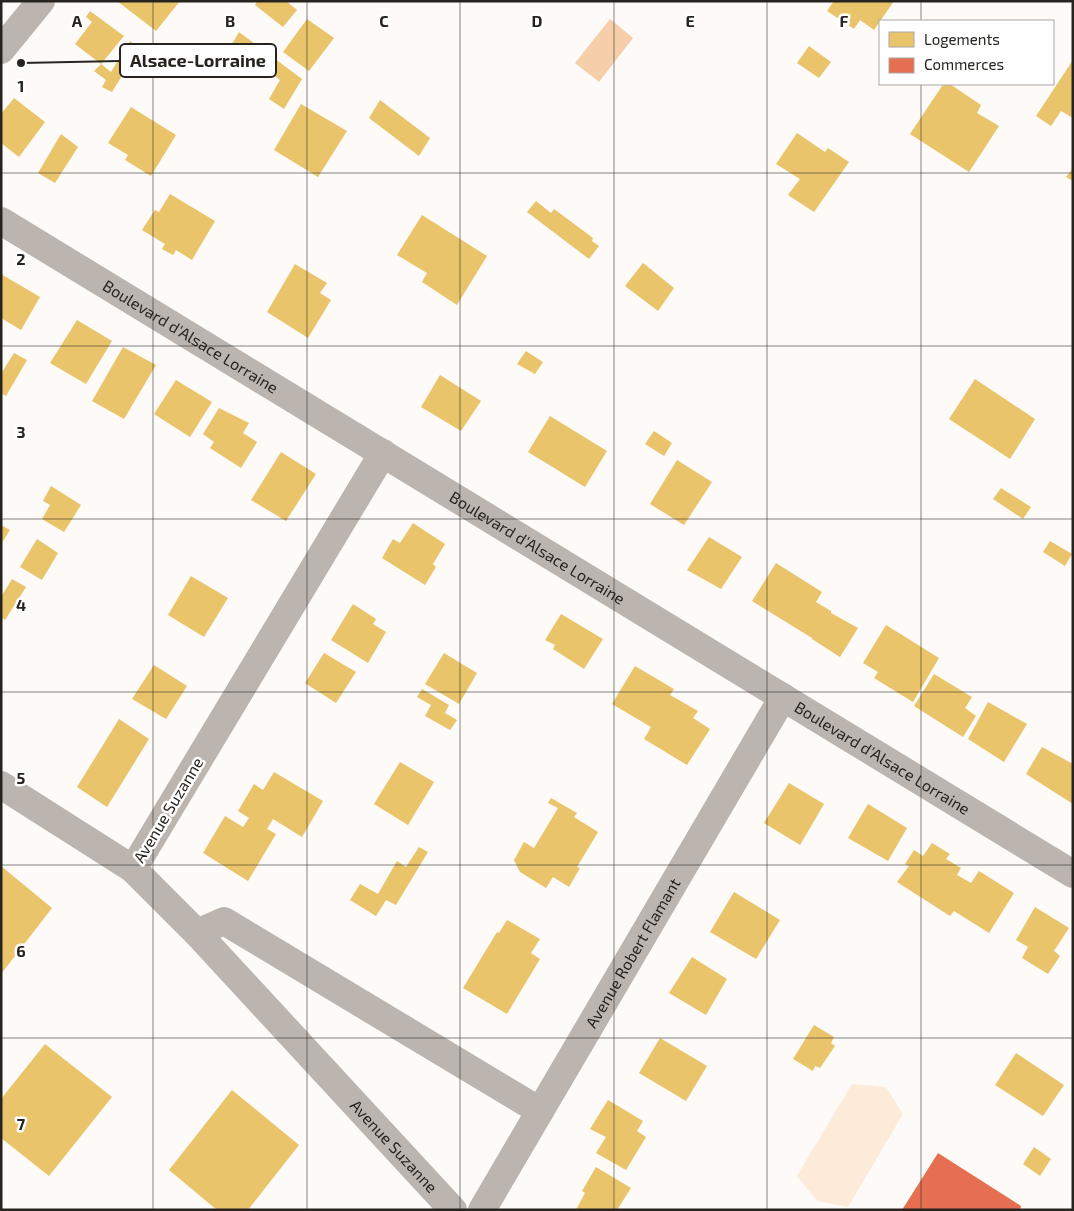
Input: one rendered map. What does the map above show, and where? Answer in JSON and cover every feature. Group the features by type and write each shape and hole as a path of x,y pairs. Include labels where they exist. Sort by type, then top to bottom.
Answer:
{"street":[{"path":"1,50 41,1"},
{"name":"Boulevard d'Alsace Lorraine","path":"1,221 1073,874"},
{"name":"Avenue Suzanne","path":"383,453 133,869 197,933 453,1210"},
{"name":"Avenue Robert Flamant","path":"482,1210 783,697"},
{"path":"1,785 133,869"},
{"path":"197,933 224,921 540,1111"}],"shaded area":[{"path":"610,19 633,38 599,82 575,63"},
{"path":"852,1084 886,1087 903,1114 848,1207 817,1201 797,1176"}],"building: Logements":[{"path":"117,1 180,1 156,31"},
{"path":"257,1 286,1 297,10 283,27 255,5"},
{"path":"834,1 894,1 879,20 874,30 860,20 854,29 827,11"},
{"path":"90,11 124,36 101,64 75,44 92,22 86,17"},
{"path":"307,19 334,38 309,71 283,52"},
{"path":"239,32 302,79 284,109 269,99 280,80 256,61 245,78 222,61"},
{"path":"130,41 139,48 112,92 102,87 106,80 94,71 101,64 111,72"},
{"path":"809,46 831,62 819,78 797,63"},
{"path":"1073,60 1073,118 1061,111 1051,126 1036,116"},
{"path":"951,85 981,105 977,113 999,126 969,172 910,134 942,86"},
{"path":"14,98 45,122 19,157 1,143 1,114"},
{"path":"380,100 430,138 419,156 369,118"},
{"path":"301,104 347,131 318,177 274,150"},
{"path":"131,107 176,135 151,176 125,160 128,155 108,143"},
{"path":"797,133 825,152 828,148 849,162 814,212 788,195 800,179 776,164"},
{"path":"61,134 78,147 55,183 38,173"},
{"path":"1073,168 1073,181 1066,177"},
{"path":"170,194 215,221 192,260 176,250 173,255 162,249 165,244 142,230 155,210 159,212"},
{"path":"536,201 551,213 554,209 593,238 592,241 599,246 589,259 527,212"},
{"path":"422,215 487,256 457,305 422,282 427,273 397,255"},
{"path":"643,263 674,288 658,311 625,286"},
{"path":"295,264 327,283 320,293 331,300 308,338 267,312"},
{"path":"1,274 40,297 21,330 1,318"},
{"path":"77,320 112,341 86,384 50,363"},
{"path":"123,347 156,365 124,419 92,401"},
{"path":"526,351 543,362 535,374 517,364"},
{"path":"14,353 27,360 6,396 1,393 1,374"},
{"path":"440,375 481,401 461,431 421,407"},
{"path":"975,379 1035,419 1010,459 949,419"},
{"path":"176,380 212,402 190,437 154,414"},
{"path":"219,408 249,423 243,433 257,442 241,468 210,448 214,442 203,434"},
{"path":"550,416 607,451 585,487 528,452"},
{"path":"654,431 672,443 664,456 645,444"},
{"path":"281,452 316,474 286,521 251,500"},
{"path":"677,460 712,482 684,525 650,504"},
{"path":"51,486 81,505 64,532 42,519 50,505 43,501"},
{"path":"1001,488 1031,507 1023,519 993,499"},
{"path":"413,523 445,544 433,564 436,567 425,585 382,558 393,539 400,543"},
{"path":"1,525 10,530 1,544"},
{"path":"709,537 742,557 721,589 687,570"},
{"path":"37,539 58,553 42,580 20,567"},
{"path":"1050,541 1072,554 1065,566 1043,552"},
{"path":"776,563 822,592 816,602 858,628 840,657 752,601"},
{"path":"191,576 228,598 204,637 168,615"},
{"path":"12,579 26,587 5,620 1,617 1,597"},
{"path":"353,604 376,619 373,624 386,632 368,663 331,640"},
{"path":"561,614 603,639 584,669 553,649 555,645 545,640"},
{"path":"886,625 939,658 913,702 874,678 878,672 863,663"},
{"path":"324,653 356,672 336,703 305,683"},
{"path":"444,653 477,673 459,704 425,684"},
{"path":"154,665 187,686 166,719 132,699"},
{"path":"635,666 674,689 670,695 698,711 693,718 710,729 687,765 644,739 651,727 612,704"},
{"path":"934,674 972,697 965,708 976,716 963,737 914,706"},
{"path":"422,689 449,705 445,713 457,720 450,730 425,716 431,705 417,697"},
{"path":"988,702 1027,724 1004,762 968,739"},
{"path":"119,719 149,739 107,807 77,787"},
{"path":"1042,747 1073,764 1073,804 1026,774"},
{"path":"400,762 434,782 408,825 374,804"},
{"path":"274,772 323,801 302,837 273,819 267,829 276,834 248,881 203,853 225,816 243,827 249,818 238,811 254,784 263,790"},
{"path":"789,783 824,804 800,845 764,823"},
{"path":"551,798 577,813 574,817 598,832 577,867 580,868 569,887 553,877 546,888 520,872 514,860 524,842 534,848 558,808 548,803"},
{"path":"868,804 907,828 888,861 848,838"},
{"path":"932,843 950,854 946,859 961,868 957,875 971,883 979,871 1014,893 989,933 954,911 950,916 897,882 909,866 905,864 914,850 923,856"},
{"path":"419,847 428,852 396,905 386,900 376,916 350,900 360,884 378,894 397,861 406,867"},
{"path":"1,866 52,908 1,974"},
{"path":"734,892 780,920 756,959 710,932"},
{"path":"1035,907 1069,928 1054,951 1060,956 1048,974 1022,958 1028,947 1016,940"},
{"path":"507,920 540,939 531,953 540,959 507,1014 463,988 497,932 499,933"},
{"path":"692,957 727,979 706,1015 669,993"},
{"path":"814,1025 834,1037 831,1043 835,1046 820,1068 815,1066 813,1071 793,1059"},
{"path":"660,1038 707,1066 686,1101 639,1073"},
{"path":"45,1044 112,1097 49,1176 1,1138 1,1099"},
{"path":"1016,1053 1064,1085 1043,1116 995,1085"},
{"path":"232,1090 299,1145 248,1210 217,1210 169,1170"},
{"path":"608,1100 643,1121 637,1131 646,1137 626,1170 596,1153 606,1137 590,1129"},
{"path":"1034,1147 1051,1159 1040,1176 1023,1164"},
{"path":"596,1167 631,1188 617,1210 576,1210 585,1193 582,1191"}],"building: Commerces":[{"path":"938,1153 1021,1206 1020,1210 902,1210"}],"place":[{"name":"Alsace-Lorraine","path":"21,63"}]}
